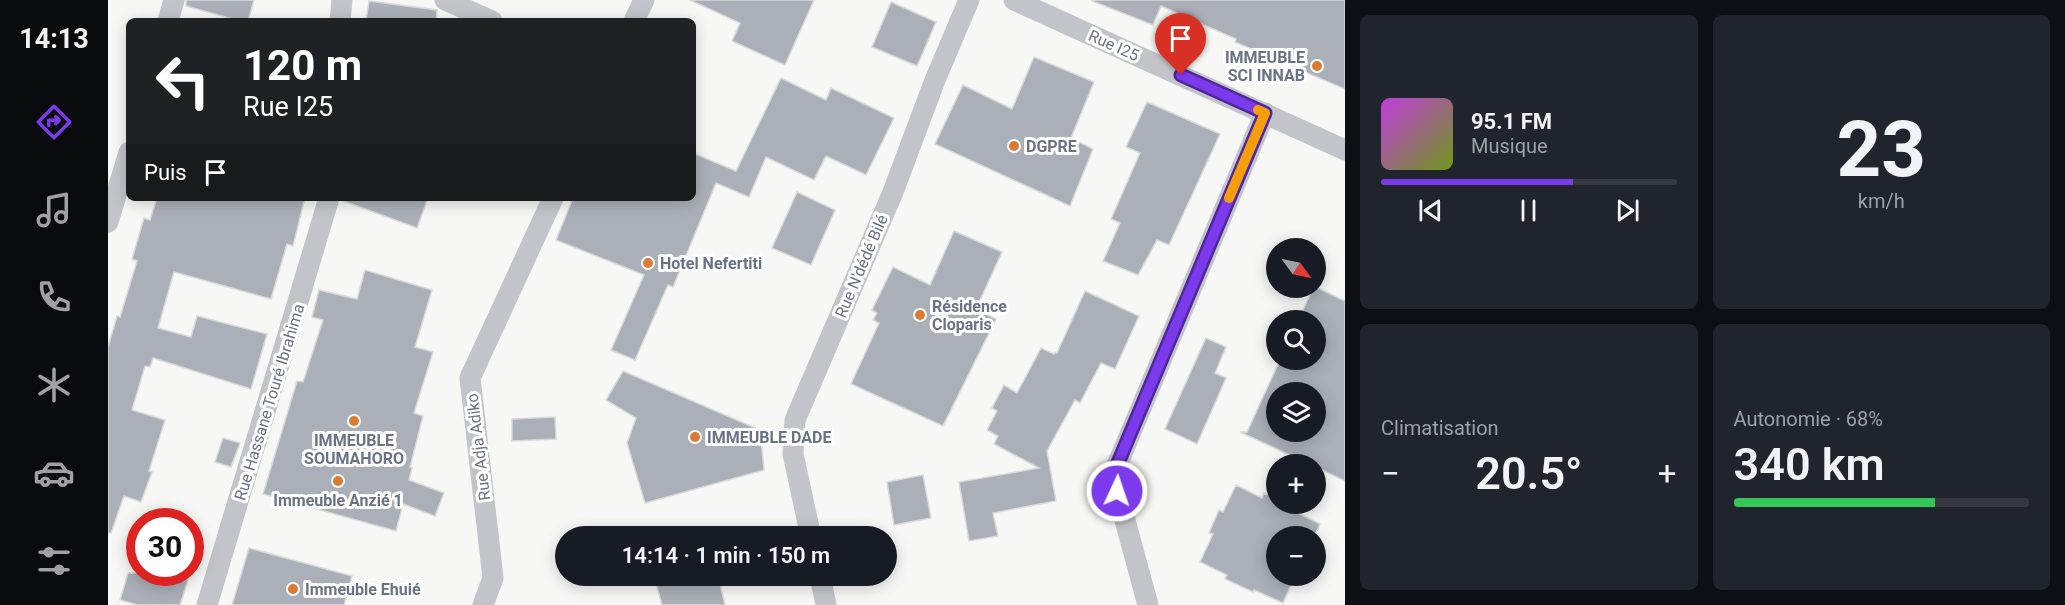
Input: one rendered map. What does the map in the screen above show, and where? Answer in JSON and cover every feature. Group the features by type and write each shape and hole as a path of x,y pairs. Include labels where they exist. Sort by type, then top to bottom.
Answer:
{"street":[{"path":"169,18 174,0"},
{"path":"340,18 342,0"},
{"path":"445,0 485,18"},
{"path":"635,18 644,0"},
{"name":"Rue N'dédé Bilé","path":"809,526 793,454 795,420 893,192 935,80 969,0"},
{"name":"Rue I25","path":"1014,0 1345,150"},
{"path":"1148,605 1117,491 1115,470 1265,113"},
{"path":"108,222 126,162"},
{"name":"Rue Hassane Touré Ibrahima","path":"207,605 327,201"},
{"name":"Rue Adja Adiko","path":"483,605 493,578 470,378 552,201"},
{"path":"493,578 500,605"},
{"path":"821,586 826,605"}],"building":[{"path":"186,0 254,0 249,18 229,18 186,6"},
{"path":"690,0 814,0 785,65 732,41 740,23"},
{"name":"IMMEUBLE SCI INNAB","path":"1092,0 1345,0 1345,89 1235,42 1236,39 1161,6 1153,25"},
{"path":"369,1 437,10 436,18 366,18"},
{"path":"891,2 936,22 917,66 872,47"},
{"name":"DGPRE","path":"1034,57 1094,82 1071,138 1093,149 1070,206 935,144 963,85 1012,109"},
{"path":"781,78 826,100 831,88 894,118 866,175 826,156 814,180 766,157 749,197 716,183 673,287 668,285 635,360 611,350 644,275 556,240 572,201 696,201 696,154 736,171"},
{"path":"1147,102 1220,134 1169,245 1157,240 1138,275 1103,261 1120,223 1111,219 1140,153 1126,147"},
{"path":"797,192 835,210 811,265 772,248"},
{"path":"156,201 304,201 293,246 287,244 271,299 174,272 158,328 191,337 197,316 267,334 251,389 153,358 150,367 145,366 132,410 165,420 149,471 152,472 141,502 124,496 111,533 108,533 108,347 137,261 132,259 144,218 150,220"},
{"path":"344,201 427,201 417,228"},
{"path":"954,231 1002,252 976,309 996,319 943,426 851,384 879,323 873,320 877,313 872,310 893,267 930,285"},
{"path":"365,270 432,290 415,347 433,352 414,413 423,416 410,467 412,468 409,480 444,493 435,516 403,504 396,531 263,494 297,381 303,382 323,320 312,317 319,290 357,299"},
{"path":"1085,291 1139,316 1115,369 1101,363 1080,403 1075,400 1047,451 1056,501 993,513 998,536 969,541 959,482 1039,468 994,444 998,436 987,430 997,411 992,408 1004,385 1017,393 1041,348 1054,354 1057,353"},
{"path":"1326,292 1345,301 1345,481 1326,472 1326,454 1287,454 1240,432 1247,432 1266,391 1266,442 1326,442 1326,382 1270,382 1275,370 1326,370 1326,310 1303,310 1308,298 1326,298"},
{"path":"1206,338 1226,347 1215,373 1226,378 1197,444 1165,429"},
{"name":"IMMEUBLE DADE","path":"623,371 760,430 764,470 645,503 627,443 636,418 606,400"},
{"path":"555,417 556,439 512,441 512,419"},
{"path":"223,438 240,443 231,467 215,462"},
{"path":"923,475 931,518 894,525 887,482"},
{"path":"1236,485 1262,498 1264,493 1266,494 1266,514 1300,514 1320,524 1319,526 1266,526 1266,586 1291,586 1283,603 1225,579 1227,575 1200,562 1213,534 1209,533 1219,510 1223,512"},
{"name":"Immeuble Ehuié","path":"249,548 352,576 344,605 232,605"},
{"path":"126,580 126,586 186,586 180,605 138,605 120,600"},
{"path":"657,586 720,586 725,605 662,605"}],"slow traffic":[{"path":"1229,198 1265,113 1258,110"}],"place":[{"name":"IMMEUBLE SCI INNAB","path":"1317,66"},
{"name":"DGPRE","path":"1014,146"},
{"name":"Hotel Nefertiti","path":"648,263"},
{"name":"Résidence Cloparis","path":"920,315"},
{"name":"IMMEUBLE SOUMAHORO","path":"354,421"},
{"name":"IMMEUBLE DADE","path":"695,437"},
{"name":"Immeuble Anzié 1","path":"338,481"},
{"name":"Immeuble Ehuié","path":"293,589"}],"route":[{"path":"1117,491 1115,470 1265,113 1181,75"}]}
